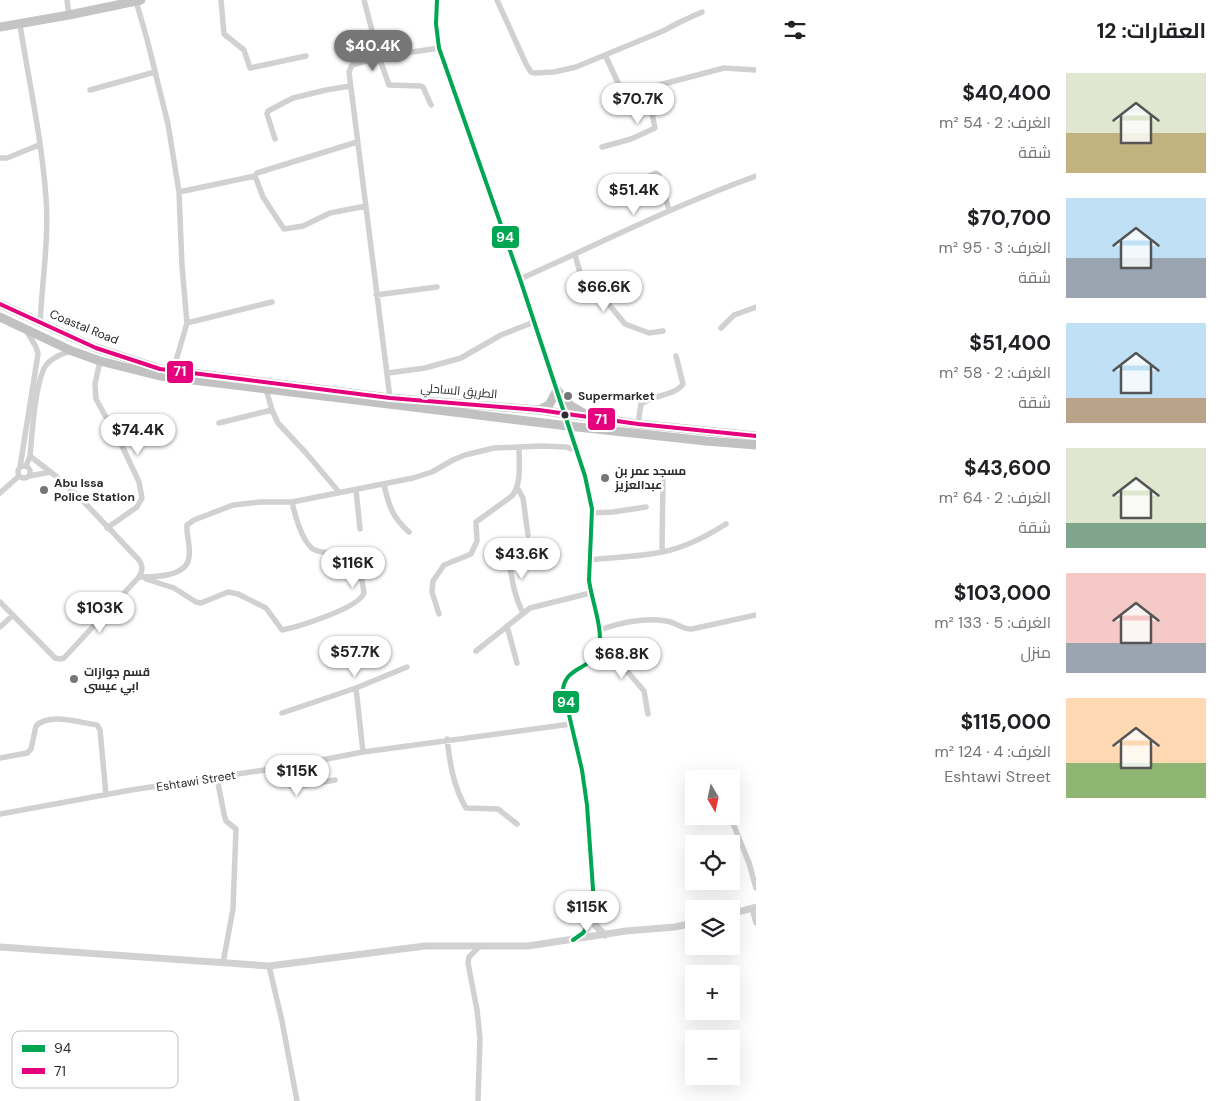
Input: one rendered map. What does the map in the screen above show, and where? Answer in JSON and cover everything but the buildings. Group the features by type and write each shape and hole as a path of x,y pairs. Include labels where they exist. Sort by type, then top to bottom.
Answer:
{"highway":[{"name":"Coastal Road","path":"0,304 40,324 96,348 160,369"},
{"name":"Coastal Road","path":"0,317 72,351 160,376 568,426 706,441 756,444"},
{"name":"الطريق الساحلي","path":"160,369 390,398 539,410 638,424 756,436"},
{"path":"539,410 549,405 557,390 571,406 589,416"}],"main road":[{"path":"0,28 138,1"}],"street":[{"path":"67,0 69,15"},
{"path":"221,0 224,34 244,50 251,68 306,56"},
{"path":"364,0 379,57 390,85 423,87 431,105"},
{"path":"437,0 436,24 440,48 520,278 590,494 590,593 600,645 596,656 592,660 564,680 563,696 582,770 593,880 593,917 595,925 605,934"},
{"path":"497,0 531,72 538,73 554,72 576,67 664,32 702,12"},
{"path":"138,1 168,124 179,192 182,266 187,323 173,371"},
{"path":"20,25 46,199 46,239 40,324"},
{"path":"390,398 349,72 351,66 379,57 440,48"},
{"path":"605,54 621,89 629,93 724,68 756,70"},
{"path":"90,90 155,72"},
{"path":"275,139 268,111 293,98 350,86"},
{"path":"602,147 631,139 655,128 647,89"},
{"path":"179,192 256,176 257,173 357,142"},
{"path":"0,158 7,158 39,145"},
{"path":"643,179 656,173 659,175 669,210"},
{"path":"256,176 263,197 284,229 303,226 330,213 366,206"},
{"path":"520,278 575,255 706,194 756,176"},
{"path":"575,255 585,290 588,294 602,296 625,324 650,333 663,331"},
{"path":"376,295 437,287"},
{"path":"187,323 272,302"},
{"path":"721,328 734,315 756,306"},
{"path":"388,373 432,366 461,358 501,335 534,322"},
{"path":"25,467 38,354 26,330"},
{"path":"25,467 30,456 38,389 43,370 55,358 72,351"},
{"path":"638,424 641,404 681,387 683,380 676,356"},
{"path":"100,360 95,384 96,399 139,482 142,498 137,507 107,528"},
{"path":"266,390 278,423 338,492"},
{"path":"219,423 272,410"},
{"path":"439,614 432,592 433,581 444,565 471,554 477,541 476,522 512,496 517,487 519,447"},
{"path":"139,577 158,578 175,572 186,565 189,558 187,525 194,520 233,506 260,502 292,502 384,485 432,472 452,460 494,448 560,447 576,450"},
{"path":"0,602 55,658 64,658 139,577 142,566 139,560 84,502 30,456"},
{"path":"19,476 18,471 25,467 39,464"},
{"path":"25,467 30,472 28,476"},
{"path":"19,476 24,478 50,472"},
{"path":"662,552 663,475"},
{"path":"0,493 19,476"},
{"path":"384,485 388,504 397,522 408,532"},
{"path":"517,487 523,498 528,535"},
{"path":"356,490 360,529"},
{"path":"139,577 174,588 196,602 201,603 228,592 238,594 266,608 282,630 322,618 356,603 364,594 358,556 352,551 337,552 314,549 309,544 298,524 292,502"},
{"path":"591,512 613,512 646,507"},
{"path":"589,560 662,552 709,535 726,524"},
{"path":"508,551 515,598 522,613"},
{"path":"476,651 530,608 590,593"},
{"path":"0,627 13,615"},
{"path":"598,630 634,621 663,620 689,630 756,615"},
{"path":"507,626 517,664"},
{"path":"600,645 627,671 644,691 648,714"},
{"path":"282,713 356,688 407,667"},
{"path":"356,688 364,752"},
{"path":"0,758 27,753 31,749 36,726 43,721 65,719 97,725 100,730 106,795"},
{"name":"Eshtawi Street","path":"0,814 285,767 364,752 447,739 571,724"},
{"path":"447,739 451,772 460,799 466,808 498,809 503,811 517,824"},
{"path":"285,767 288,781 290,786 293,787 335,780"},
{"path":"217,778 226,821 236,829 233,909 223,963"},
{"path":"734,825 749,863 756,888"},
{"path":"740,912 754,908 756,923"},
{"path":"573,940 583,933 593,917"},
{"path":"0,947 269,966 425,946 528,946 605,934 685,925"},
{"path":"478,1101 480,1038 478,1010 468,963 470,957 479,947"},
{"path":"269,966 282,1021 296,1101"}],"transit line":[{"name":"94","path":"437,0 436,24 439,48 520,279 585,476 592,509 589,580 599,625 600,643 595,656 569,676 563,689 582,770 587,805 593,889 593,917 583,933 573,940"},
{"name":"71","path":"0,304 96,348 160,369 390,398 539,410 638,424 756,436"}],"place":[{"name":"Supermarket","path":"568,396"},
{"name":"مسجد عمر بن عبدالعزيز","path":"605,478"},
{"name":"Abu Issa Police Station","path":"44,490"},
{"name":"قسم جوازات ابي عيسى","path":"74,679"}]}
